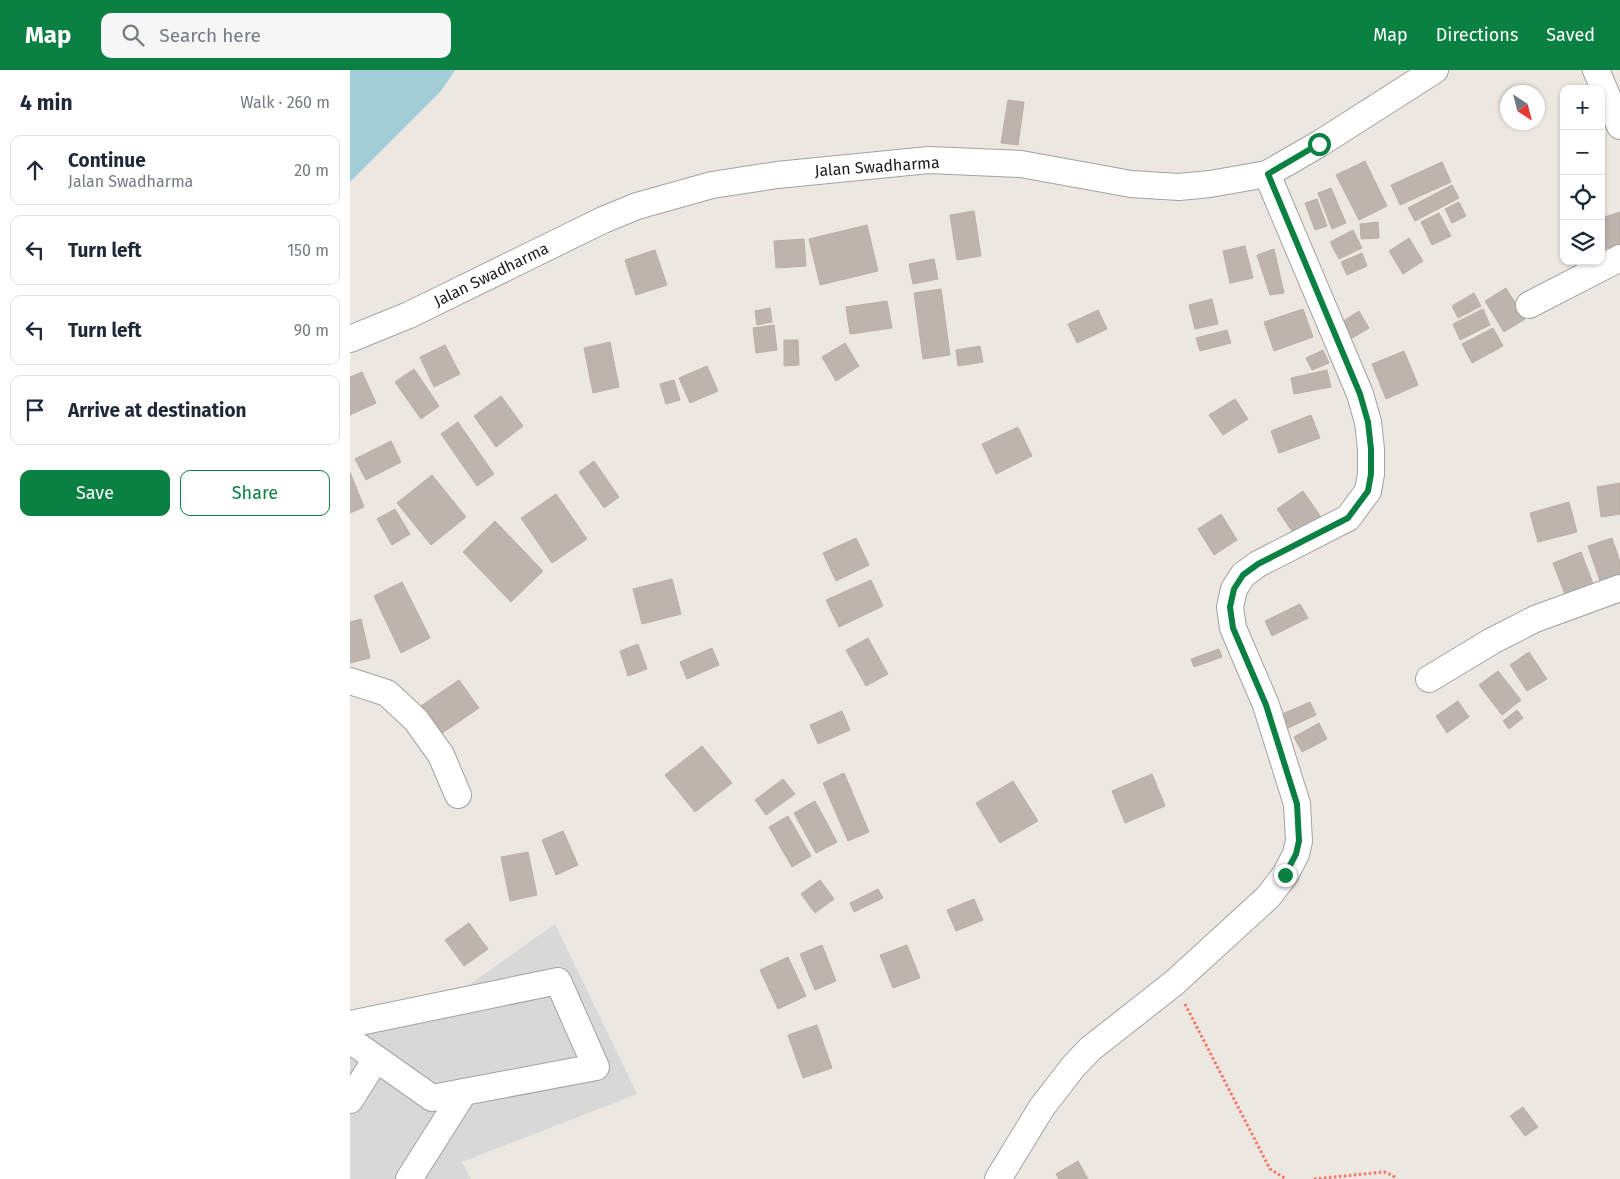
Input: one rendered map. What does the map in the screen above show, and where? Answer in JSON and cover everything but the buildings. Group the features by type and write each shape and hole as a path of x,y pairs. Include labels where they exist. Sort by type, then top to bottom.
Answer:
{"street":[{"name":"Jalan Swadharma","path":"350,339 409,315 603,220 637,206 712,185 777,175 928,160 1020,164 1131,184 1179,187 1268,174 1435,70"},
{"path":"1596,70 1620,126"},
{"path":"1004,1175 1042,1107 1073,1067 1090,1049 1174,983 1268,897 1285,875 1296,854 1299,841 1297,804 1266,705 1233,628 1230,607 1234,589 1243,575 1258,564 1348,518 1368,491 1371,474 1370,438 1368,422 1360,394 1268,174"},
{"path":"1529,305 1620,258"},
{"path":"1429,679 1492,641 1535,619 1568,609 1620,588"},
{"path":"350,681 387,693 416,720 441,755 458,795"},
{"path":"350,1024 558,981 596,1067 432,1098 350,1040"},
{"path":"350,1100 376,1059"},
{"path":"409,1179 464,1092"}],"path":[{"path":"1174,983 1270,1169 1286,1179"},
{"path":"1314,1179 1384,1172 1397,1179"}],"shaded area":[{"path":"555,924 637,1094 462,1162 471,1179 350,1179 350,1011 469,985"}],"water":[{"path":"350,70 455,70 441,91 350,182"}],"route":[{"path":"1285,875 1296,854 1299,841 1297,804 1266,705 1233,628 1230,607 1234,589 1243,575 1258,564 1348,518 1368,491 1372,459 1368,422 1360,394 1268,174 1319,144"}]}
